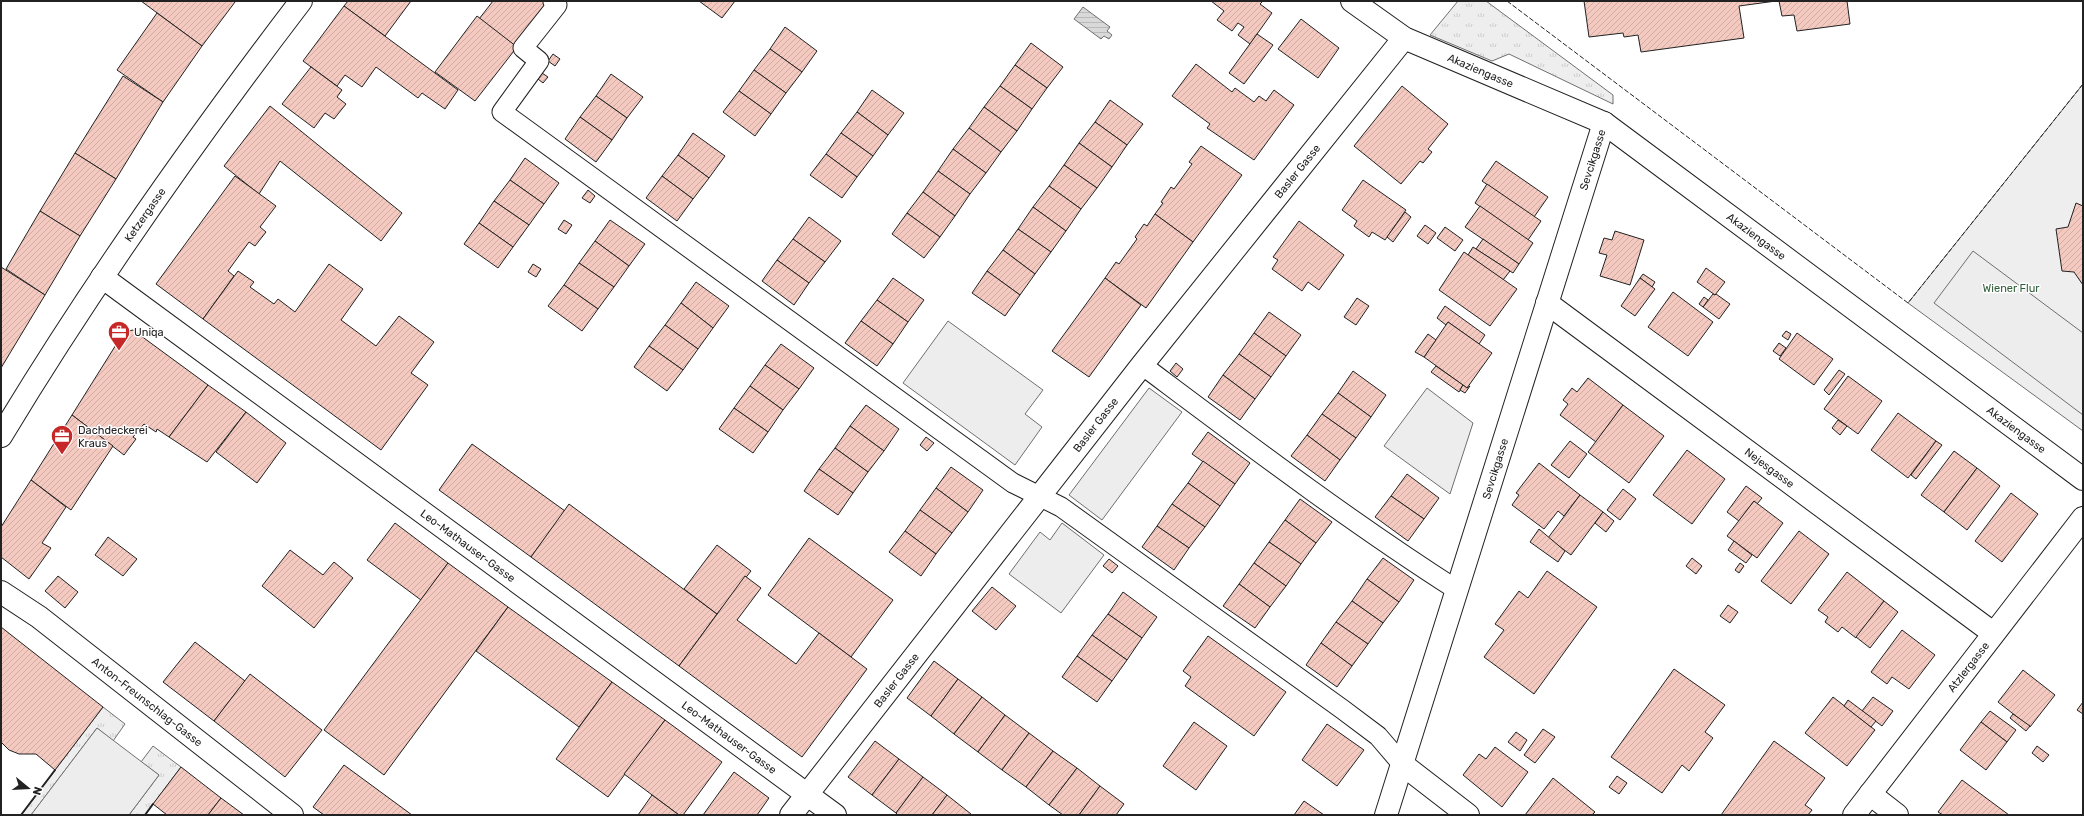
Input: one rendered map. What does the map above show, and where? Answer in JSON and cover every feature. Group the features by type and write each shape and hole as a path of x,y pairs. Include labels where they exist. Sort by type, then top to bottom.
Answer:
{"street":[{"name":"Ketzergasse","path":"1,436 60,339 102,277 235,87 301,1"},
{"name":"Akaziengasse","path":"1352,1 1404,38 1604,123 2083,479"},
{"path":"553,2 557,5 524,48 539,61 502,112 1013,483 1061,507 1342,709 1378,736 1402,764 1468,815"},
{"name":"Basler Gasse","path":"791,815 1142,365 1404,38"},
{"name":"Sevcikgasse","path":"1386,815 1604,123"},
{"name":"Leo-Mathauser-Gasse","path":"102,277 835,815"},
{"name":"Nejesgasse","path":"1547,303 1993,632"},
{"path":"1142,365 1403,555 1457,590"},
{"name":"Atzlergasse","path":"1854,815 1993,632 2083,518"},
{"name":"Anton-Freunschlag-Gasse","path":"1,592 39,617 292,815"},
{"path":"1870,794 1898,815"}],"green space":[{"path":"1458,1 1486,1 1613,95 1613,104 1509,54 1492,61 1430,35"},
{"name":"Wiener Flur","path":"2083,84 2083,431 1908,303"},
{"path":"103,707 125,724 113,741 97,728 31,815 21,815"},
{"path":"153,746 181,767 145,815 129,815 159,775 141,762"}],"shaded area":[{"path":"1083,7 1110,27 1107,31 1112,35 1109,39 1104,36 1101,39 1074,19"},
{"path":"1973,251 2083,333 2083,415 1934,303"},
{"path":"948,321 1043,390 1025,414 1042,427 1015,465 903,383"},
{"path":"1149,388 1182,412 1102,520 1069,495"},
{"path":"1427,388 1473,423 1450,494 1384,446"},
{"path":"1062,523 1104,555 1061,613 1009,574 1040,532 1050,540"},
{"path":"97,728 159,775 129,815 31,815"}],"building":[{"path":"141,1 235,1 235,2 202,46"},
{"path":"348,1 411,1 385,36 344,6"},
{"path":"493,1 554,1 518,48 479,19"},
{"path":"699,1 735,1 722,18"},
{"path":"1211,1 1263,1 1260,4 1272,13 1250,44 1238,35 1244,27 1238,23 1232,31 1217,20 1224,11"},
{"path":"1584,1 1776,1 1739,6 1744,38 1641,52 1638,35 1624,37 1623,33 1589,37"},
{"path":"1779,1 1847,1 1850,24 1797,31 1794,15 1782,16"},
{"path":"344,6 458,90 445,109 422,93 418,98 376,67 362,87 345,75 337,86 303,61"},
{"path":"157,13 202,46 163,102 117,70"},
{"path":"477,16 517,47 475,101 435,72"},
{"path":"1301,19 1339,48 1318,78 1278,49"},
{"path":"785,27 817,51 802,72 770,49"},
{"path":"1257,34 1273,45 1244,84 1229,73"},
{"path":"1031,43 1063,67 1047,88 1015,65"},
{"path":"770,49 802,72 786,93 754,70"},
{"path":"553,54 560,59 555,66 548,61"},
{"path":"1196,64 1232,92 1235,88 1254,102 1259,96 1266,101 1274,90 1294,105 1254,160 1207,128 1210,124 1172,96"},
{"path":"1015,65 1047,88 1032,109 1000,86"},
{"path":"311,67 342,90 337,97 346,104 334,119 325,113 314,128 282,104"},
{"path":"754,70 786,93 771,114 739,91"},
{"path":"542,73 548,77 543,83 538,79"},
{"path":"611,74 643,97 627,118 596,96"},
{"path":"123,76 163,102 116,179 75,153"},
{"path":"1000,86 1032,109 1017,131 984,107"},
{"path":"1402,86 1448,124 1428,149 1432,152 1423,163 1420,161 1401,184 1354,146"},
{"path":"872,90 904,113 888,135 857,112"},
{"path":"739,91 771,114 755,136 723,112"},
{"path":"596,96 627,118 612,140 580,117"},
{"path":"1110,100 1143,124 1127,145 1095,122"},
{"path":"270,106 402,213 381,241 280,161 259,194 224,166"},
{"path":"984,107 1017,131 1001,152 969,128"},
{"path":"857,112 888,135 873,156 841,133"},
{"path":"580,117 612,140 596,162 565,139"},
{"path":"1095,122 1127,145 1112,167 1079,143"},
{"path":"969,128 1001,152 986,173 953,149"},
{"path":"693,133 725,156 709,178 678,155"},
{"path":"841,133 873,156 857,177 826,154"},
{"path":"1079,143 1112,167 1097,188 1064,165"},
{"path":"1201,146 1242,175 1193,242 1155,214 1163,203 1161,202 1171,187 1174,189 1192,164 1189,162"},
{"path":"953,149 986,173 970,194 938,171"},
{"path":"75,153 116,179 80,236 40,211"},
{"path":"826,154 857,177 842,198 810,175"},
{"path":"678,155 709,178 693,199 662,176"},
{"path":"525,158 559,183 544,204 510,180"},
{"path":"1496,161 1548,197 1534,217 1482,181"},
{"path":"1064,165 1097,188 1081,209 1049,186"},
{"path":"938,171 970,194 955,216 923,192"},
{"path":"235,176 276,206 260,227 266,232 255,246 249,242 228,271 234,276 203,319 156,284"},
{"path":"662,176 693,199 677,221 646,198"},
{"path":"510,180 544,204 529,225 494,201"},
{"path":"1363,180 1406,210 1385,240 1372,232 1369,237 1354,226 1357,221 1342,210"},
{"path":"1487,184 1541,221 1528,240 1475,203"},
{"path":"1049,186 1081,209 1066,231 1033,207"},
{"path":"588,190 595,196 590,203 582,198"},
{"path":"923,192 955,216 940,237 907,213"},
{"path":"494,201 529,225 513,247 479,223"},
{"path":"2076,203 2083,206 2083,285 2074,272 2062,271 2056,229 2068,227"},
{"path":"1480,206 1533,243 1519,264 1465,227"},
{"path":"1033,207 1066,231 1051,252 1018,229"},
{"path":"40,211 80,236 45,295 6,269"},
{"path":"1405,212 1411,217 1393,242 1387,237"},
{"path":"907,213 940,237 924,258 892,234"},
{"path":"1155,214 1193,242 1146,308 1105,278 1116,262 1119,264 1137,239 1135,237 1144,224 1147,226"},
{"path":"809,217 841,241 825,262 793,239"},
{"path":"564,220 572,225 566,234 558,229"},
{"path":"610,220 645,244 629,266 595,241"},
{"path":"1299,221 1344,255 1319,290 1308,282 1302,291 1272,269 1278,260 1273,257"},
{"path":"479,223 513,247 498,268 464,244"},
{"path":"1425,225 1436,233 1428,244 1417,236"},
{"path":"1445,227 1463,240 1455,251 1437,238"},
{"path":"1018,229 1051,252 1035,274 1003,250"},
{"path":"1615,231 1644,240 1630,285 1600,276 1607,255 1599,253 1604,238 1612,240"},
{"path":"793,239 825,262 809,283 777,260"},
{"path":"1483,239 1519,264 1513,273 1476,249"},
{"path":"595,241 629,266 614,287 579,263"},
{"path":"1473,247 1510,271 1503,280 1468,255"},
{"path":"1003,250 1035,274 1020,295 987,271"},
{"path":"1464,252 1517,289 1490,326 1439,290"},
{"path":"777,260 809,283 794,305 762,281"},
{"path":"579,263 614,287 598,309 564,285"},
{"path":"329,264 363,289 341,320 376,346 399,316 434,342 411,373 428,385 381,450 203,319 238,271 254,282 250,287 274,304 278,299 295,312"},
{"path":"533,264 541,269 536,277 528,272"},
{"path":"1,267 45,295 1,368"},
{"path":"1706,268 1725,282 1715,295 1697,282"},
{"path":"987,271 1020,295 1005,316 972,293"},
{"path":"1643,274 1655,282 1652,287 1640,278"},
{"path":"893,278 924,300 908,322 877,300"},
{"path":"1105,278 1141,305 1089,377 1052,351"},
{"path":"1640,278 1655,289 1635,316 1621,306"},
{"path":"696,282 729,306 713,328 681,303"},
{"path":"564,285 598,309 582,331 548,306"},
{"path":"1673,292 1713,322 1688,356 1648,327"},
{"path":"1713,294 1716,294 1730,304 1719,319 1703,307"},
{"path":"1704,297 1708,300 1703,307 1699,304"},
{"path":"1357,298 1369,306 1356,325 1344,317"},
{"path":"877,300 908,322 893,344 861,321"},
{"path":"681,303 713,328 698,349 665,325"},
{"path":"1445,306 1485,335 1479,344 1448,322 1446,325 1437,318"},
{"path":"1269,312 1301,335 1286,356 1254,333"},
{"path":"861,321 893,344 877,366 845,343"},
{"path":"1448,322 1492,353 1467,388 1424,357"},
{"path":"665,325 698,349 683,370 649,346"},
{"path":"133,330 208,385 169,437 157,429 156,432 144,424 133,437 136,439 124,455 72,415 124,332"},
{"path":"1786,331 1791,334 1788,340 1782,336"},
{"path":"1254,333 1286,356 1271,377 1239,354"},
{"path":"1797,333 1833,359 1814,385 1779,359"},
{"path":"1428,334 1436,340 1424,357 1415,352"},
{"path":"1779,343 1786,348 1780,356 1773,351"},
{"path":"781,344 814,368 799,389 765,365"},
{"path":"649,346 683,370 667,391 634,367"},
{"path":"1239,354 1271,377 1255,399 1223,375"},
{"path":"1176,363 1183,369 1177,377 1170,371"},
{"path":"765,365 799,389 783,410 750,386"},
{"path":"1436,366 1463,385 1459,392 1431,372"},
{"path":"1839,370 1845,374 1829,395 1824,390"},
{"path":"1353,371 1386,395 1371,417 1338,393"},
{"path":"1223,375 1255,399 1240,420 1208,397"},
{"path":"1848,376 1882,401 1858,434 1824,409"},
{"path":"1588,378 1623,405 1596,442 1560,415 1568,404 1563,400 1572,388 1577,392"},
{"path":"208,385 246,412 207,462 169,437"},
{"path":"1463,385 1467,388 1470,386 1465,393 1460,390"},
{"path":"750,386 783,410 768,432 734,408"},
{"path":"1338,393 1371,417 1356,438 1322,414"},
{"path":"866,405 899,429 884,451 850,426"},
{"path":"1623,405 1664,436 1629,483 1588,452"},
{"path":"734,408 768,432 753,453 719,429"},
{"path":"246,412 286,443 257,483 216,452"},
{"path":"1898,413 1936,441 1908,478 1871,450"},
{"path":"1322,414 1356,438 1340,460 1307,435"},
{"path":"72,415 113,446 71,510 31,480"},
{"path":"1838,420 1847,426 1840,435 1832,428"},
{"path":"850,426 884,451 868,472 835,448"},
{"path":"1208,432 1250,463 1235,484 1192,454"},
{"path":"1307,435 1340,460 1325,481 1291,456"},
{"path":"926,437 934,443 927,451 920,445"},
{"path":"1570,441 1587,454 1569,478 1551,465"},
{"path":"1936,441 1942,445 1916,479 1911,475"},
{"path":"472,444 565,511 531,557 439,490"},
{"path":"835,448 868,472 853,493 819,469"},
{"path":"1687,450 1725,479 1692,524 1653,495"},
{"path":"1954,451 1977,468 1944,512 1921,495"},
{"path":"1203,461 1235,484 1220,506 1188,483"},
{"path":"1539,463 1580,495 1564,516 1558,511 1544,529 1512,505 1519,495 1516,493"},
{"path":"951,467 983,490 968,512 936,488"},
{"path":"1977,468 2000,486 1967,530 1944,512"},
{"path":"819,469 853,493 838,515 804,491"},
{"path":"1407,474 1439,498 1424,519 1391,496"},
{"path":"31,480 66,507 42,543 51,548 29,579 1,557 1,527"},
{"path":"1188,483 1220,506 1205,527 1172,504"},
{"path":"1746,486 1762,498 1757,504 1754,501 1739,521 1727,512"},
{"path":"936,488 968,512 952,533 920,510"},
{"path":"1623,489 1636,499 1620,520 1607,510"},
{"path":"2011,493 2038,514 2002,562 1975,541"},
{"path":"1580,495 1603,512 1571,555 1548,538"},
{"path":"1391,496 1424,519 1408,541 1375,517"},
{"path":"1300,499 1332,522 1316,543 1285,520"},
{"path":"1754,501 1783,523 1757,558 1727,536"},
{"path":"569,504 717,614 679,666 531,557"},
{"path":"1172,504 1205,527 1189,548 1157,526"},
{"path":"920,510 952,533 936,554 905,531"},
{"path":"1603,512 1614,521 1606,532 1595,523"},
{"path":"1285,520 1316,543 1301,564 1269,542"},
{"path":"395,523 448,563 421,600 367,560"},
{"path":"1157,526 1189,548 1174,570 1142,547"},
{"path":"1539,529 1565,551 1558,562 1530,542"},
{"path":"905,531 936,554 921,576 889,552"},
{"path":"1799,531 1829,554 1791,604 1761,581"},
{"path":"108,537 137,559 123,576 95,555"},
{"path":"809,538 893,600 851,657 768,595"},
{"path":"1734,541 1752,555 1746,563 1728,550"},
{"path":"1269,542 1301,564 1286,586 1254,563"},
{"path":"717,545 751,571 717,614 684,589"},
{"path":"290,550 323,575 334,562 353,578 314,628 262,586"},
{"path":"1383,558 1414,580 1399,602 1367,579"},
{"path":"1692,558 1702,566 1696,574 1686,566"},
{"path":"1109,559 1118,566 1112,573 1103,566"},
{"path":"448,563 508,607 384,775 324,730"},
{"path":"1254,563 1286,586 1270,607 1239,584"},
{"path":"1740,563 1744,566 1739,573 1735,570"},
{"path":"1547,571 1597,607 1534,694 1484,657 1504,630 1495,624 1519,591 1528,598"},
{"path":"1847,572 1884,601 1856,638 1842,627 1838,632 1825,622 1828,617 1818,610"},
{"path":"58,576 78,592 65,608 45,591"},
{"path":"745,576 761,588 737,620 796,664 819,633 867,669 802,757 679,666"},
{"path":"1367,579 1399,602 1383,623 1352,601"},
{"path":"1239,584 1270,607 1255,628 1223,606"},
{"path":"992,587 1016,606 996,630 972,611"},
{"path":"1123,592 1157,617 1142,638 1108,614"},
{"path":"1352,601 1383,623 1368,644 1336,622"},
{"path":"1884,601 1898,612 1870,648 1856,637"},
{"path":"1728,605 1738,612 1730,623 1720,616"},
{"path":"508,607 612,682 579,727 476,651"},
{"path":"1108,614 1142,638 1127,660 1092,635"},
{"path":"1336,622 1368,644 1352,666 1321,643"},
{"path":"1,627 103,707 55,770 36,754 19,754 9,750 1,742"},
{"path":"1902,630 1935,655 1909,689 1892,677 1887,684 1871,672"},
{"path":"1092,635 1127,660 1112,681 1077,656"},
{"path":"1208,636 1286,692 1254,736 1185,686 1191,677 1183,671"},
{"path":"195,642 245,681 214,721 163,682"},
{"path":"1321,643 1352,666 1337,687 1306,665"},
{"path":"1077,656 1112,681 1097,702 1062,677"},
{"path":"934,661 958,679 931,716 907,698"},
{"path":"1674,669 1725,705 1705,732 1713,738 1689,771 1682,765 1662,793 1611,757"},
{"path":"2023,670 2055,695 2030,727 1998,702"},
{"path":"250,674 322,730 285,777 214,721"},
{"path":"958,679 982,697 954,734 931,716"},
{"path":"612,682 665,720 608,797 556,759"},
{"path":"982,697 1005,715 978,752 954,734"},
{"path":"1833,697 1875,730 1847,766 1805,733"},
{"path":"1873,697 1893,711 1882,726 1862,711"},
{"path":"1848,700 1876,721 1871,727 1844,706"},
{"path":"2083,702 2083,714 2077,710"},
{"path":"1990,711 2016,730 2007,742 1981,722"},
{"path":"2013,714 2030,726 2026,731 2010,718"},
{"path":"1005,715 1029,733 1002,770 978,752"},
{"path":"665,720 722,762 683,815 679,815 624,774"},
{"path":"1194,722 1227,746 1196,790 1163,766"},
{"path":"1981,722 2007,742 1986,770 1960,750"},
{"path":"1327,724 1364,750 1337,786 1302,760"},
{"path":"1543,729 1555,737 1535,763 1524,755"},
{"path":"1516,732 1527,740 1520,751 1508,742"},
{"path":"1029,733 1053,751 1026,787 1002,770"},
{"path":"875,741 899,759 872,795 848,777"},
{"path":"1774,741 1825,778 1805,805 1812,810 1808,815 1721,815"},
{"path":"2037,746 2049,755 2043,762 2032,753"},
{"path":"1495,747 1528,772 1502,807 1463,775 1479,754 1486,759"},
{"path":"1053,751 1077,768 1049,805 1026,787"},
{"path":"899,759 923,777 896,813 872,795"},
{"path":"344,765 412,815 324,815 313,807"},
{"path":"181,767 221,798 208,815 167,815 153,804"},
{"path":"1077,768 1100,786 1079,815 1063,815 1049,805"},
{"path":"734,772 769,798 757,815 703,815"},
{"path":"1617,776 1627,783 1619,794 1609,787"},
{"path":"923,777 947,795 932,815 898,815 896,813"},
{"path":"1553,778 1595,812 1592,815 1525,815"},
{"path":"1962,780 2009,815 1943,815 1938,812"},
{"path":"1100,786 1124,804 1116,815 1079,815"},
{"path":"652,795 679,815 638,815"},
{"path":"947,795 971,814 932,815"},
{"path":"221,798 244,815 208,815"},
{"path":"1304,801 1324,815 1294,815"}],"fence":[{"path":"1507,1 1908,303 2083,84"}],"wall":[{"path":"21,815 55,770"},
{"path":"145,815 153,804"}],"place":[{"name":"Uniqa","path":"119,352"},
{"name":"Dachdeckerei Kraus","path":"62,456"}]}
